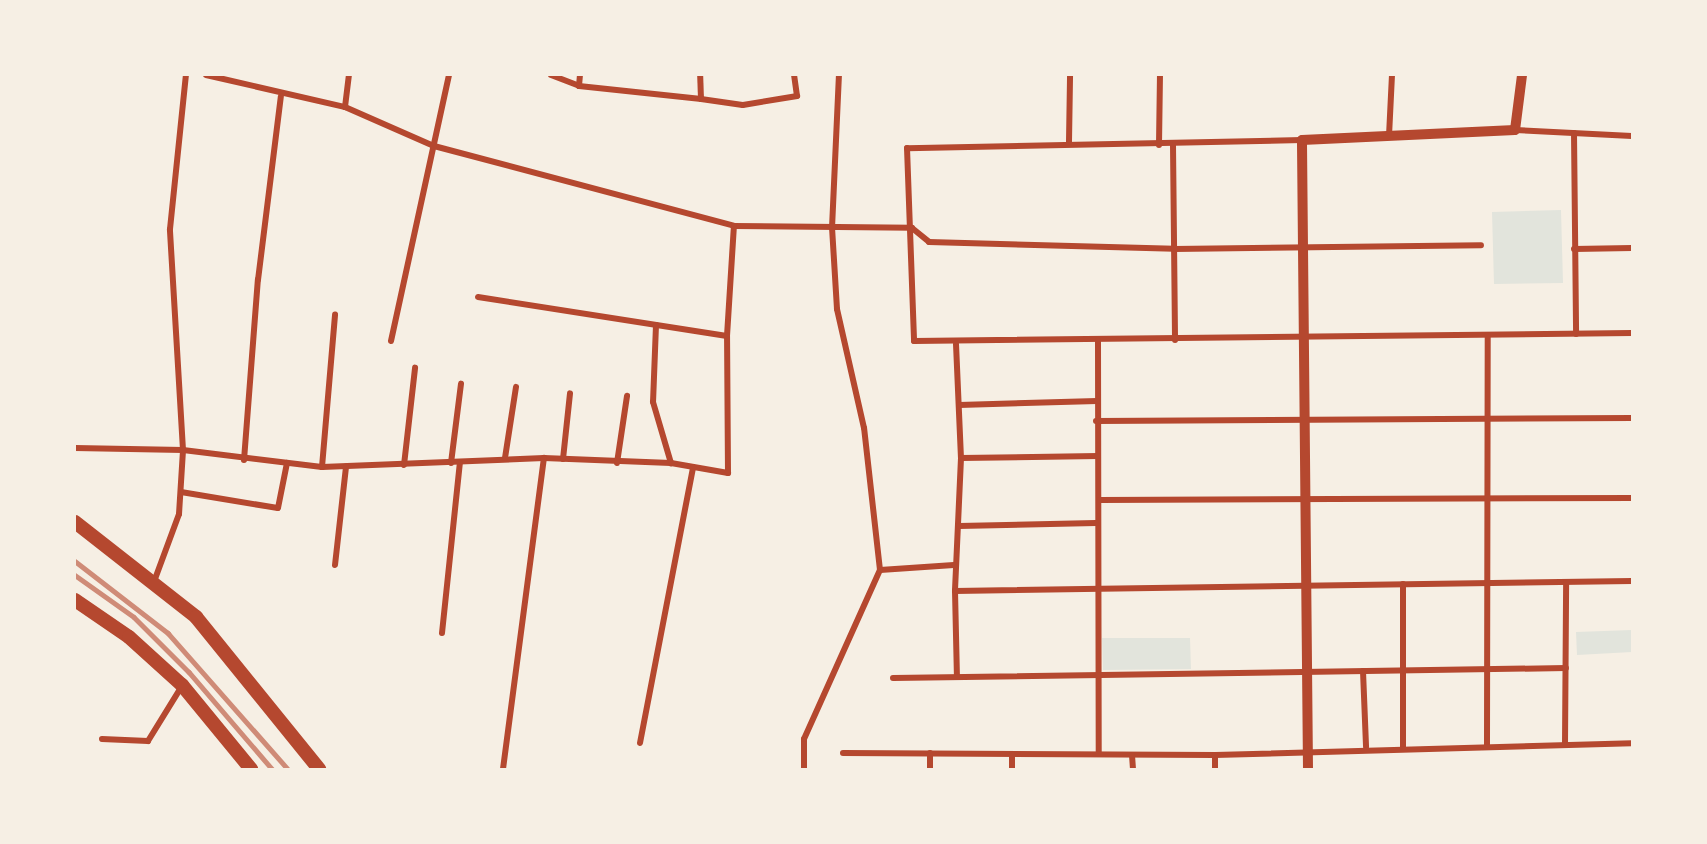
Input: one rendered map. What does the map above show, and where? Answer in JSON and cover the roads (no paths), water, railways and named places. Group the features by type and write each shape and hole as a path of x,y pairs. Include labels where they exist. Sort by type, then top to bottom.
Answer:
{"main road":[{"path":"75,522 155,579 196,617 319,769"},
{"path":"75,600 129,637 182,685 251,769"}],"street":[{"path":"155,579 179,514 181,492 183,450 170,229 186,75"},
{"path":"206,75 281,96 345,107 434,146 734,226 912,228 929,242 1174,249 1304,245 1481,245"},
{"path":"345,107 349,75"},
{"path":"391,342 449,75"},
{"path":"551,75 579,86 743,105 797,96 794,75"},
{"path":"579,86 580,75"},
{"path":"700,75 701,99"},
{"path":"804,769 804,739 880,570 864,428 837,309 832,228 839,75"},
{"path":"1069,142 1070,75"},
{"path":"1159,145 1160,75"},
{"path":"1389,136 1392,75"},
{"path":"1515,130 1521,75"},
{"path":"244,460 258,280 281,96"},
{"path":"1632,136 1515,130 1173,145 1069,142 907,148 912,228 914,341 956,344 1632,333"},
{"path":"1574,133 1576,333"},
{"path":"1302,140 1308,769"},
{"path":"1173,145 1175,340"},
{"path":"75,448 183,450 244,460 346,467 544,458 617,463 671,463 728,473 727,336 734,226"},
{"path":"1574,249 1632,248"},
{"path":"478,297 727,336"},
{"path":"322,466 335,315"},
{"path":"656,325 653,402 671,463"},
{"path":"1487,744 1485,584 1489,500 1488,335"},
{"path":"1098,341 1096,421 1100,500 1096,523 1099,754"},
{"path":"956,344 961,458 959,526 954,564 957,677"},
{"path":"404,465 415,368"},
{"path":"451,463 461,384"},
{"path":"506,458 516,387"},
{"path":"563,459 570,393"},
{"path":"617,463 627,396"},
{"path":"959,405 1097,401"},
{"path":"1096,421 1305,417 1632,417"},
{"path":"961,458 1098,456"},
{"path":"503,769 544,458"},
{"path":"181,492 278,508 284,503 287,463"},
{"path":"442,633 460,463"},
{"path":"335,565 346,467"},
{"path":"640,743 693,467"},
{"path":"1100,500 1632,498"},
{"path":"959,526 1096,523"},
{"path":"880,570 954,564"},
{"path":"955,591 1632,581"},
{"path":"1565,744 1566,583"},
{"path":"1403,584 1405,670 1403,747"},
{"path":"893,678 1566,668"},
{"path":"1363,671 1366,747"},
{"path":"102,739 148,741 182,685"},
{"path":"843,753 1215,755 1366,747 1632,743"},
{"path":"930,753 930,769"},
{"path":"1012,754 1012,769"},
{"path":"1132,755 1133,769"},
{"path":"1215,755 1215,769"}],"railway":[{"path":"75,561 168,633 288,769"},
{"path":"75,575 134,617 189,672 272,769"}]}
